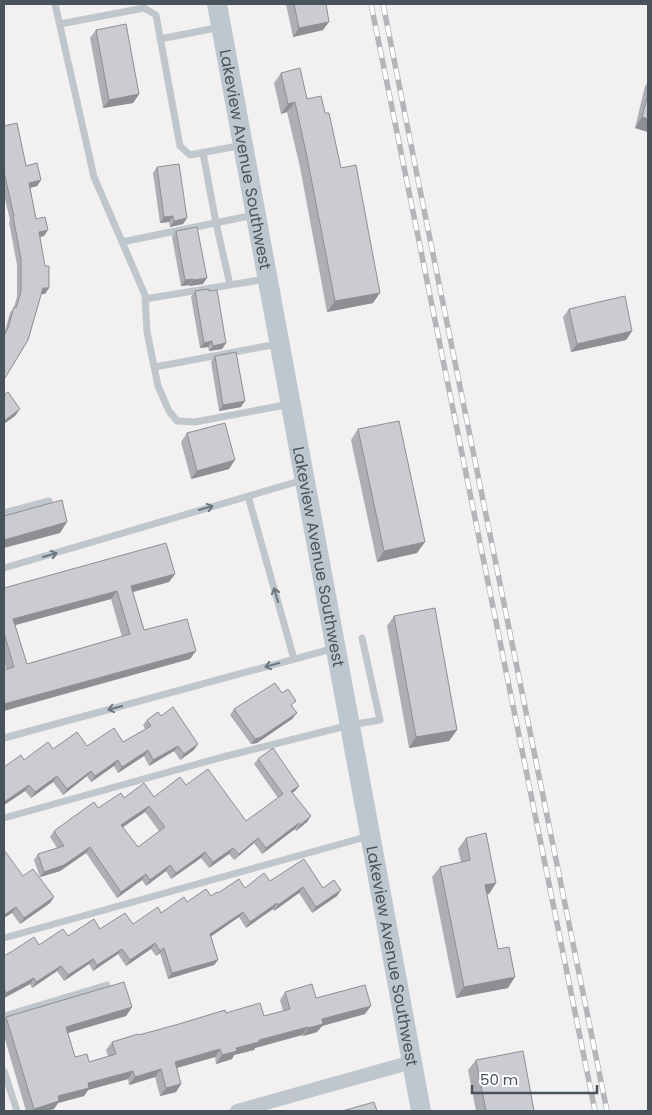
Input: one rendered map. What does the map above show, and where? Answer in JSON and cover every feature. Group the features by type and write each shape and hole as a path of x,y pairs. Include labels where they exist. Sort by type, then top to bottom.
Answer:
{"street":[{"name":"Lakeview Avenue Southwest","path":"217,4 421,1111"},
{"path":"237,1111 412,1062"}],"lane":[{"path":"55,4 94,177 145,295 147,332 154,367 158,386 169,411 177,420 195,422 290,403"},
{"path":"60,24 144,8 156,15 180,146 190,155 243,145"},
{"path":"160,38 221,27"},
{"path":"203,153 230,285"},
{"path":"122,242 256,215"},
{"path":"145,299 268,279"},
{"path":"154,367 280,343"},
{"path":"4,568 305,480"},
{"path":"248,496 294,659"},
{"path":"4,513 48,501"},
{"path":"4,818 219,758 350,725 380,720 362,638"},
{"path":"4,738 336,648"},
{"path":"4,938 370,835"},
{"path":"4,1016 107,985"},
{"path":"4,1071 17,1111"}],"building":[{"path":"294,4 326,4 329,22 299,28"},
{"path":"126,24 139,94 109,100 96,30"},
{"path":"300,68 307,99 321,96 325,113 329,113 341,168 356,165 380,293 335,301 295,102 288,104 281,73"},
{"path":"648,94 648,119 642,117"},
{"path":"17,123 26,166 37,163 41,180 29,183 36,219 45,217 48,230 39,232 45,266 49,266 49,288 43,288 28,340 5,378 4,335 21,292 21,259 4,172 4,126"},
{"path":"179,164 187,218 174,221 173,216 164,217 157,167"},
{"path":"197,227 207,278 185,280 176,231"},
{"path":"209,289 209,291 217,290 226,343 213,346 212,341 204,343 195,291"},
{"path":"625,296 632,331 577,344 569,309"},
{"path":"236,352 245,401 223,405 215,356"},
{"path":"8,392 20,409 4,421 4,395"},
{"path":"399,421 425,542 384,551 358,429"},
{"path":"225,423 235,460 197,471 187,433"},
{"path":"62,500 67,522 4,540 4,516"},
{"path":"166,543 175,574 131,586 144,630 187,619 196,651 4,704 4,670 14,667 4,633 4,588","holes":["117,591 130,634 27,664 13,619"]},
{"path":"435,608 457,730 416,737 394,616"},
{"path":"275,683 282,693 288,689 296,701 291,705 297,713 255,739 234,709"},
{"path":"173,707 198,744 184,754 178,746 153,760 148,750 122,767 118,760 95,776 91,771 67,789 57,776 35,792 29,785 4,802 4,767 21,755 24,760 48,742 53,749 77,732 87,746 114,728 123,742 151,726 147,720 158,712 161,716"},
{"path":"273,748 299,786 291,791 311,816 266,848 258,838 239,854 233,848 213,862 205,852 176,873 170,865 150,880 146,874 121,892 90,847 64,865 44,872 38,854 64,846 54,831 94,802 98,808 121,793 124,798 144,783 154,797 180,777 186,785 208,769 246,821 283,794 258,759","holes":["149,806 165,827 138,847 121,825"]},
{"path":"486,833 496,883 485,885 498,949 509,947 515,977 464,987 440,867 470,860 466,838"},
{"path":"4,850 23,876 33,869 54,897 24,918 16,907 4,915"},
{"path":"304,859 323,888 334,880 341,890 316,907 303,887 250,922 243,912 210,934 218,960 172,973 164,948 160,951 155,943 130,960 122,949 97,965 93,959 68,975 61,966 36,982 34,978 6,993 4,988 4,956 34,937 39,945 63,929 68,936 94,919 100,929 125,913 133,924 158,907 161,913 184,897 187,902 206,889 211,896 239,879 245,888 264,873 270,881"},
{"path":"124,982 132,1007 66,1027 75,1057 87,1054 89,1062 116,1054 112,1042 225,1010 226,1013 260,1003 264,1016 290,1009 285,992 312,984 316,998 365,985 371,1006 322,1019 323,1024 259,1040 259,1042 236,1048 237,1051 222,1055 220,1049 175,1062 181,1084 166,1088 161,1069 135,1077 133,1071 88,1083 89,1088 58,1096 59,1101 34,1109 6,1017"},
{"path":"523,1051 534,1111 486,1111 476,1060"},
{"path":"374,1102 377,1111 342,1111"}],"railway":[{"path":"371,4 595,1111"},
{"path":"383,4 607,1111"}]}
